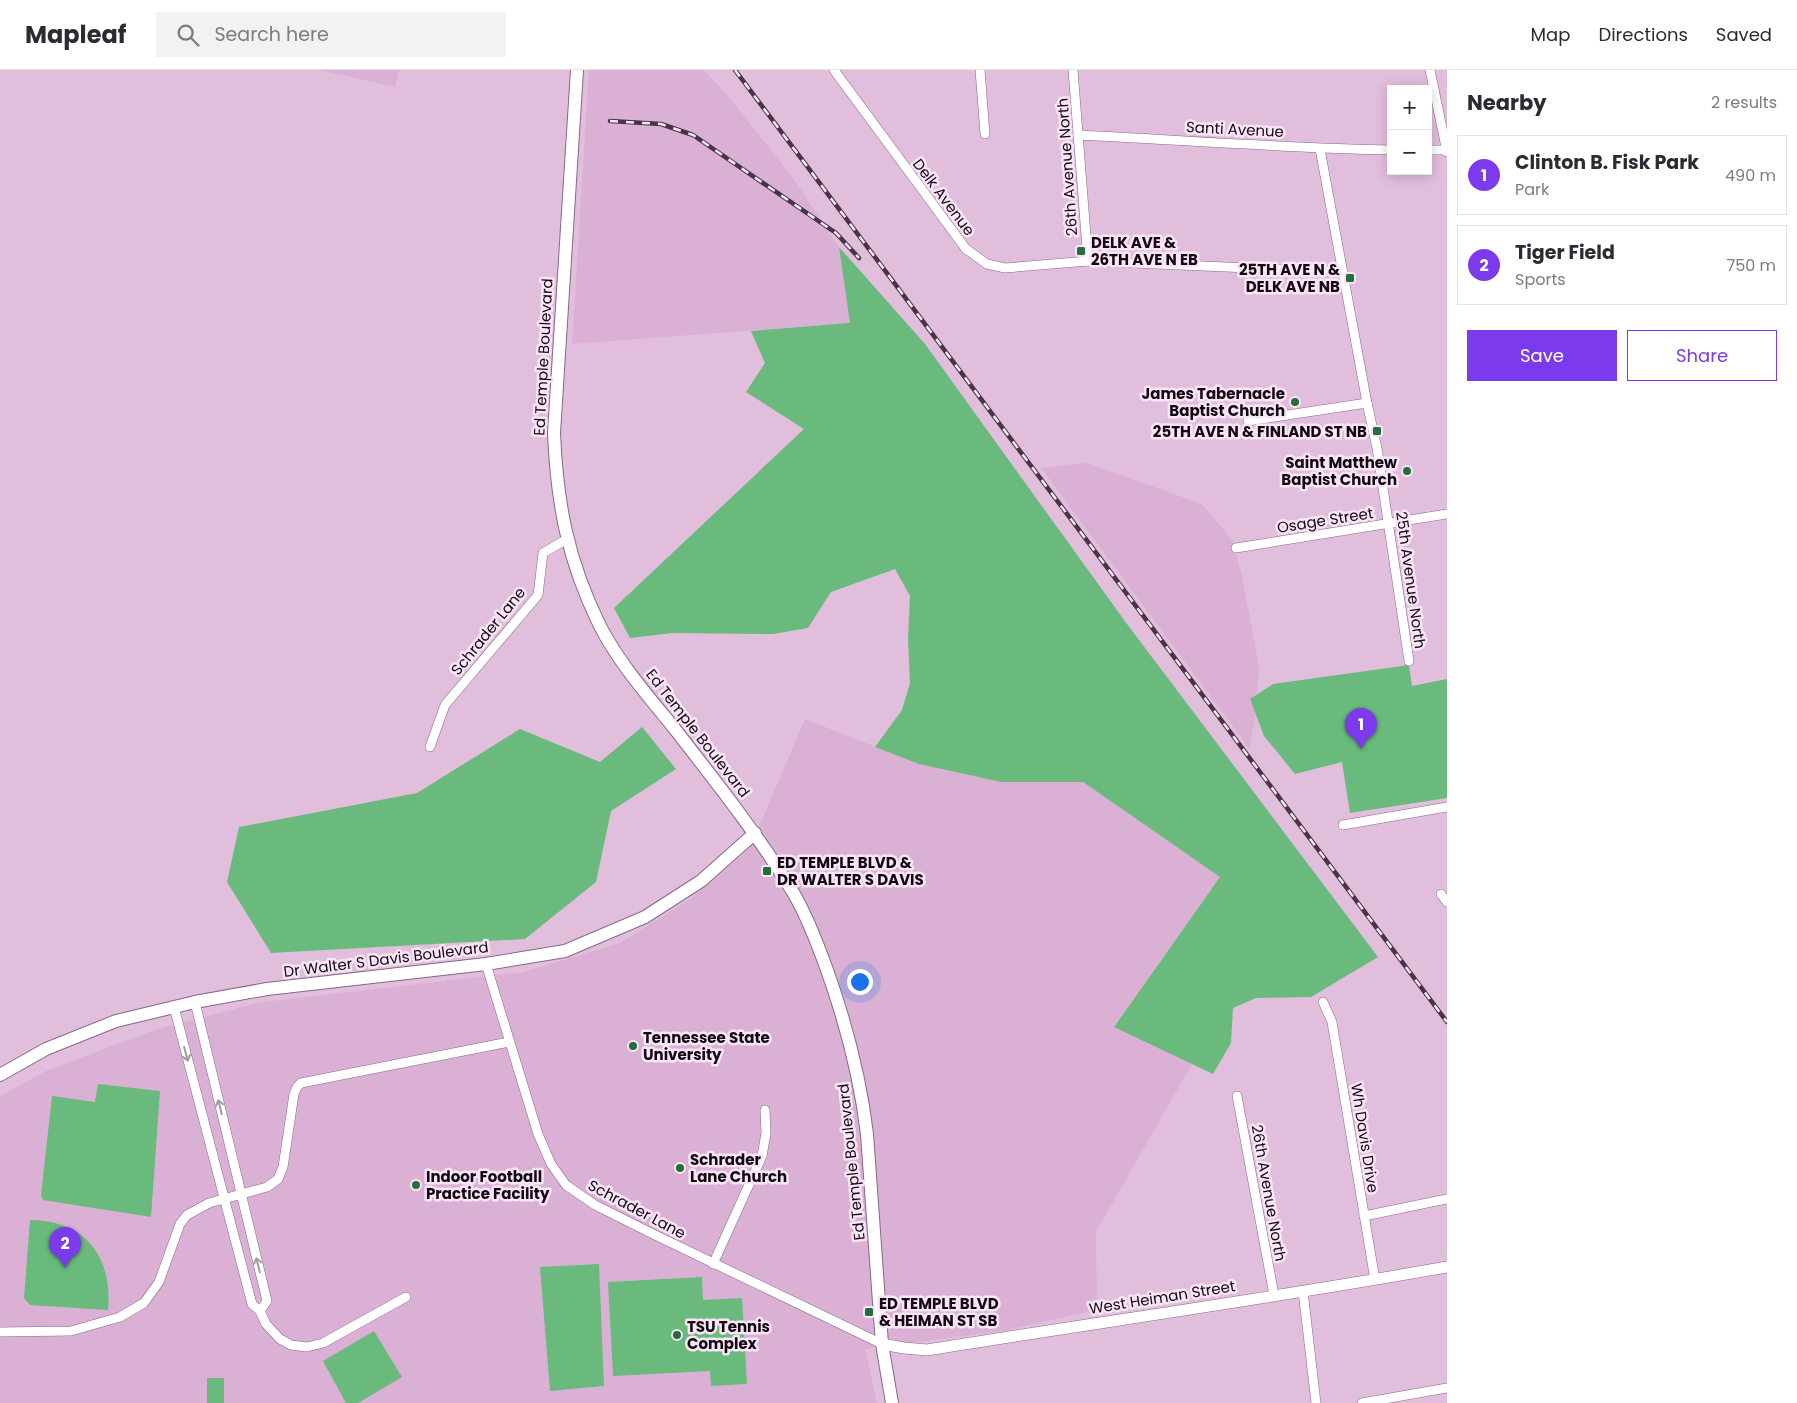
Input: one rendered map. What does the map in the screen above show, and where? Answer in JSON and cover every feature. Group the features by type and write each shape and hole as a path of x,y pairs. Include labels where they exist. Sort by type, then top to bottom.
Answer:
{"main road":[{"name":"Ed Temple Boulevard","path":"577,70 554,433 556,474 566,539 577,574 601,628 623,662 755,834 795,896 818,945 843,1015 864,1105 882,1344 892,1403"},
{"name":"Dr Walter S Davis Boulevard","path":"0,1075 46,1049 116,1021 195,1002 267,989 486,964 565,951 645,917 701,880 755,834"}],"street":[{"name":"Delk Avenue","path":"834,70 966,249 987,264 1005,268 1088,262 1343,272"},
{"path":"980,70 985,134"},
{"name":"26th Avenue North","path":"1073,70 1088,262"},
{"path":"1430,70 1447,151 1432,150"},
{"name":"Santi Avenue","path":"1078,135 1387,150"},
{"name":"25th Avenue North","path":"1320,148 1377,448 1409,661"},
{"path":"1248,421 1367,403"},
{"name":"Osage Street","path":"1236,548 1447,514"},
{"name":"Schrader Lane","path":"430,747 446,705 538,595 543,553 566,539"},
{"path":"1343,825 1447,807"},
{"path":"1441,894 1447,902"},
{"name":"Schrader Lane","path":"486,964 543,1147 551,1164 566,1185 595,1205 713,1264 882,1344"},
{"path":"195,1002 267,1301 260,1311"},
{"name":"Wh Davis Drive","path":"1323,1002 1332,1022 1375,1280"},
{"path":"174,1007 252,1304 260,1311 266,1324 280,1339 291,1345 307,1348 323,1343 406,1297"},
{"path":"0,1332 71,1332 110,1321 145,1302 156,1286 180,1224 187,1214 202,1206 272,1185 279,1176 283,1166 294,1094 297,1087 301,1084 509,1042"},
{"name":"26th Avenue North","path":"1238,1096 1274,1295"},
{"path":"713,1264 762,1156 766,1133 765,1110"},
{"path":"1364,1216 1447,1199"},
{"name":"West Heiman Street","path":"882,1344 927,1350 1447,1267"},
{"path":"1303,1291 1316,1403"},
{"path":"1362,1403 1447,1388"}],"shaded area":[{"path":"319,70 399,70 395,87"},
{"path":"589,70 704,70 729,97 794,179 839,247 851,323 572,344"},
{"path":"1087,463 1202,504 1233,541 1259,666 1256,713 1249,748 1041,468"},
{"name":"Tennessee State University","path":"805,719 919,764 1001,782 1083,782 1220,877 1114,1026 1192,1064 1096,1232 1097,1310 1003,1331 865,1349 877,1403 0,1403 0,1096 46,1071 157,1029 262,1002 523,972 620,943 692,898 750,848"}],"green space":[{"path":"839,247 925,344 1127,624 1378,957 1311,997 1256,998 1233,1008 1231,1043 1213,1074 1114,1027 1220,877 1083,782 1001,782 919,764 875,747 902,710 910,683 908,639 910,596 895,569 831,592 808,628 773,634 672,633 630,638 614,608 804,429 746,392 765,363 751,331 850,323"},
{"path":"1409,665 1412,686 1447,679 1447,798 1350,813 1342,762 1295,774 1264,736 1250,699 1273,684"},
{"path":"642,727 676,769 611,811 596,882 525,939 271,953 227,882 239,827 417,793 520,729 600,762"},
{"path":"98,1084 160,1091 151,1217 43,1200 41,1195 52,1096 95,1102"},
{"path":"30,1220 49,1222 66,1227 92,1245 100,1258 106,1274 108,1310 30,1305 24,1298"},
{"path":"599,1264 604,1386 550,1391 540,1267"},
{"name":"TSU Tennis Complex","path":"702,1277 703,1300 742,1298 747,1384 711,1386 710,1371 613,1376 608,1282"},
{"path":"374,1331 402,1377 358,1403 346,1403 323,1361"},
{"path":"207,1378 224,1378 224,1403 207,1403"}],"railway":[{"path":"735,70 1447,1022"},
{"path":"610,121 661,124 693,135 836,233 859,258"}],"place":[{"name":"DELK AVE & 26TH AVE N EB","path":"1081,251"},
{"name":"25TH AVE N & DELK AVE NB","path":"1350,278"},
{"name":"James Tabernacle Baptist Church","path":"1295,402"},
{"name":"25TH AVE N & FINLAND ST NB","path":"1377,431"},
{"name":"Saint Matthew Baptist Church","path":"1407,471"},
{"name":"Clinton B. Fisk Park","path":"1361,749"},
{"name":"ED TEMPLE BLVD & DR WALTER S DAVIS","path":"767,871"},
{"name":"Tennessee State University","path":"633,1046"},
{"name":"Schrader Lane Church","path":"680,1168"},
{"name":"Indoor Football Practice Facility","path":"416,1185"},
{"name":"Tiger Field","path":"65,1268"},
{"name":"ED TEMPLE BLVD & HEIMAN ST SB","path":"869,1312"},
{"name":"TSU Tennis Complex","path":"677,1335"}]}
